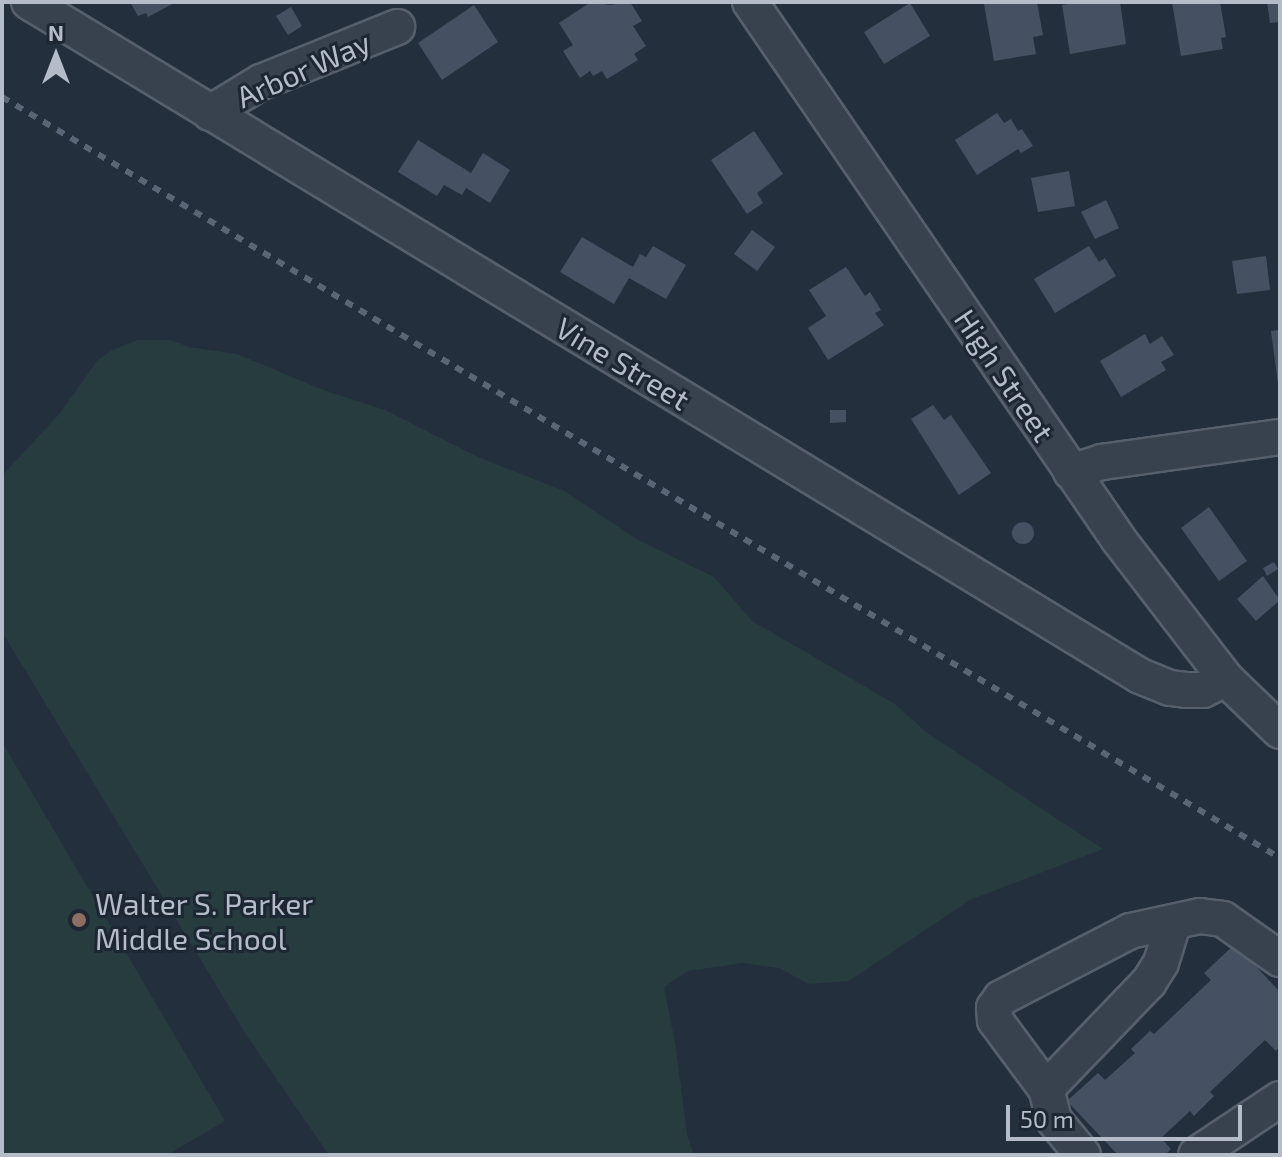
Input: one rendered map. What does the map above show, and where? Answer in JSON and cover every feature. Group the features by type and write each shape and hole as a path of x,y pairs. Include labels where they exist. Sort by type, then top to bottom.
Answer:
{"street":[{"name":"Vine Street","path":"29,2 1140,676 1170,688 1186,690 1203,690 1226,679"},
{"name":"High Street","path":"750,2 1071,472 1226,679 1280,731"},
{"name":"Arbor Way","path":"210,113 261,82 397,27"},
{"path":"1071,472 1102,462 1280,437"},
{"path":"1083,1155 1054,1120 1046,1089 995,1020 998,1001 1130,931 1200,916 1223,919 1280,959"},
{"path":"1046,1089 1149,982 1161,963 1173,924"},
{"path":"1196,1155 1279,1097"}],"green space":[{"path":"138,340 171,340 189,347 237,354 323,390 385,410 478,457 564,491 638,540 714,577 752,621 895,704 927,733 1103,849 970,900 849,981 809,984 779,968 743,963 688,971 664,987 676,1048 687,1135 694,1155 329,1155 247,1036 2,632 2,476 60,413 97,361 112,350"},
{"name":"Walter S. Parker Middle School","path":"2,742 225,1121 167,1155 2,1155"}],"building":[{"path":"130,2 176,2 148,17 146,13 138,16"},
{"path":"591,2 610,5 630,2 642,21 633,26 646,46 634,54 638,60 607,79 602,71 593,76 590,71 580,78 563,51 573,45 559,23"},
{"path":"1037,2 1043,35 1033,37 1036,54 994,61 984,4"},
{"path":"1120,2 1126,44 1070,54 1062,5"},
{"path":"1172,2 1220,2 1226,37 1221,38 1223,49 1181,56"},
{"path":"1267,2 1280,2 1280,22 1270,23"},
{"path":"910,3 930,36 884,64 864,32"},
{"path":"474,5 498,42 442,80 418,43"},
{"path":"291,7 302,26 288,35 276,16"},
{"path":"997,113 1004,123 1011,119 1018,131 1022,129 1033,146 1021,153 1018,149 977,175 955,140"},
{"path":"754,131 783,174 757,193 763,203 747,214 711,160"},
{"path":"418,140 471,173 483,153 510,170 490,203 466,188 462,195 444,185 437,196 398,172"},
{"path":"1069,171 1075,206 1038,212 1031,178"},
{"path":"1106,200 1119,228 1095,239 1081,212"},
{"path":"752,230 775,247 757,271 734,254"},
{"path":"582,237 633,267 640,254 646,257 653,246 686,265 666,299 629,278 614,304 560,272"},
{"path":"1089,246 1099,262 1105,258 1116,276 1055,313 1034,279"},
{"path":"1266,256 1270,290 1237,294 1232,261"},
{"path":"846,267 865,296 870,292 881,310 875,313 884,325 828,360 808,328 826,316 809,290"},
{"path":"1280,330 1280,384 1278,384 1271,331"},
{"path":"1145,334 1150,344 1162,336 1174,355 1161,362 1166,370 1121,397 1100,361"},
{"path":"933,405 944,420 951,415 991,473 959,495 911,419"},
{"path":"830,410 846,410 846,422 830,423"},
{"path":"1209,507 1247,561 1219,581 1181,528"},
{"path":"1023,522 1031,525 1034,533 1031,541 1023,544 1015,541 1012,533 1015,525"},
{"path":"1274,562 1278,569 1267,576 1263,568"},
{"path":"1263,576 1280,600 1256,621 1237,599"},
{"path":"1235,944 1280,992 1280,1046 1276,1051 1265,1040 1210,1092 1214,1096 1194,1116 1190,1111 1161,1138 1171,1149 1165,1155 1118,1155 1067,1101 1098,1073 1105,1080 1135,1053 1131,1049 1150,1031 1154,1034 1211,980 1204,973"}],"railway":[{"path":"2,97 1280,858"}],"place":[{"name":"Walter S. Parker Middle School","path":"79,920"}]}
